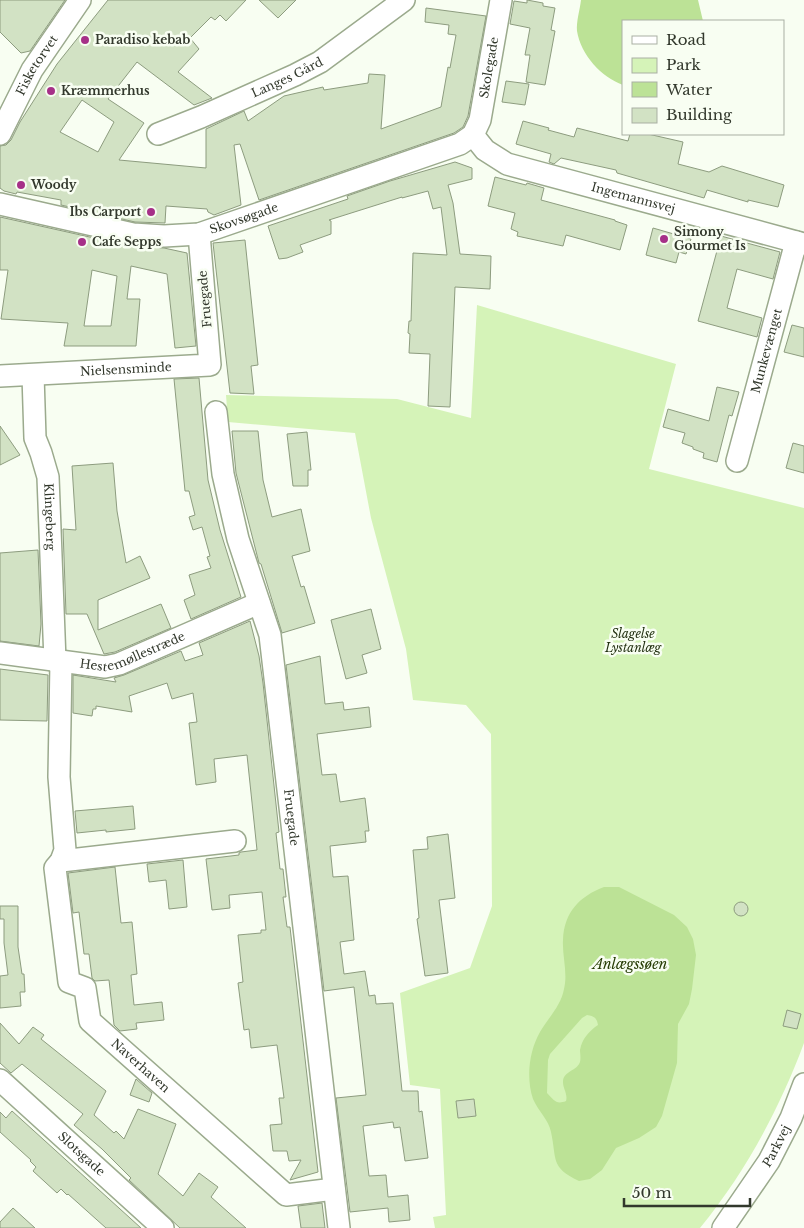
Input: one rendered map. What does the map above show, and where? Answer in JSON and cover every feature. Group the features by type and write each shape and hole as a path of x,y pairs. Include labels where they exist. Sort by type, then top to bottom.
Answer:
{"street":[{"name":"Fisketorvet","path":"0,134 32,70 80,0"},
{"name":"Langes Gård","path":"158,134 201,117 312,66 404,0"},
{"name":"Skolegade","path":"473,135 480,120 498,0"},
{"name":"Skovsøgade","path":"3,205 133,234 164,236 199,234 460,144 473,135"},
{"name":"Ingemannsvej","path":"473,135 486,150 507,164 800,243"},
{"name":"Fruegade","path":"199,234 210,365"},
{"name":"Munkevænget","path":"737,461 800,243"},
{"name":"Nielsensminde","path":"37,374 210,365"},
{"path":"0,376 37,374"},
{"name":"Klingeberg","path":"37,374 35,438 48,477 58,661"},
{"name":"Fruegade","path":"216,412 223,474 238,539 270,635 338,1228"},
{"name":"Hestemøllestræde","path":"0,653 105,667 118,664 258,603"},
{"name":"Naverhaven","path":"58,661 59,777 65,850 55,868 68,982 85,988 90,1020 286,1195 334,1189"},
{"path":"60,861 235,841"},
{"name":"Slotsgade","path":"0,1080 162,1228"},
{"name":"Parkvej","path":"723,1228 769,1161 791,1118 804,1084"}],"green space":[{"name":"Slagelse Lystanlæg","path":"477,305 676,364 649,469 804,508 804,1043 784,1092 760,1140 732,1185 700,1228 435,1228 433,1217 446,1215 440,1089 410,1085 400,993 470,968 492,906 491,734 466,705 413,700 406,649 371,518 355,433 228,422 226,395 397,399 471,418"}],"water":[{"path":"581,0 698,0 703,20 622,20 622,84 607,77 588,57 579,40 577,31"},
{"name":"Anlægssøen","path":"604,887 619,887 674,915 687,927 693,939 696,955 689,1004 678,1024 677,1063 662,1116 656,1127 639,1138 616,1148 602,1170 590,1179 579,1181 563,1171 556,1162 550,1128 533,1099 529,1074 531,1056 536,1039 557,1006 564,989 563,940 566,921 575,906 595,891","holes":["587,1015 596,1019 598,1025 582,1042 578,1065 564,1078 563,1085 566,1101 557,1102 547,1093 548,1060 550,1054 582,1018"]}],"building":[{"path":"0,0 65,0 30,51 21,53 0,32"},
{"path":"108,0 246,0 226,21 220,15 215,20 211,17 190,38 199,49 178,72 212,98 194,105 137,62 108,99 144,123 119,160 206,168 206,129 244,111 248,121 284,96 323,87 324,90 368,83 369,74 385,75 381,129 441,107 456,35 448,34 449,25 425,22 426,8 486,16 468,116 463,127 454,133 259,200 240,144 234,145 241,205 214,215 208,212 207,209 166,206 165,223 135,222 61,205 61,200 17,192 16,194 0,188 0,146 6,145 11,140 20,122 57,64","holes":["82,100 114,122 98,152 60,132"]},
{"path":"259,0 296,0 278,18"},
{"path":"527,0 543,3 543,6 555,8 551,30 555,31 545,85 526,82 530,55 525,55 530,28 510,24 514,1 527,3"},
{"path":"506,81 529,84 525,105 502,102"},
{"path":"523,121 574,137 577,128 628,141 630,135 652,135 683,142 678,164 709,172 722,166 784,185 778,207 748,200 748,202 707,190 704,198 617,173 616,170 561,158 554,164 549,162 551,154 516,144"},
{"path":"455,162 472,168 472,179 448,185 453,203 460,254 491,256 490,289 455,287 450,407 428,406 430,354 409,353 410,334 408,333 409,321 411,321 413,253 447,255 441,207 433,209 428,191 402,197 329,220 331,221 331,234 300,245 303,252 287,258 279,259 268,226 348,199 347,196 390,181"},
{"path":"495,177 544,188 541,200 627,225 620,250 566,235 563,246 517,236 518,232 511,229 515,213 488,206"},
{"path":"0,217 130,246 164,248 187,253 196,346 175,348 167,274 131,266 127,299 140,299 136,346 64,346 68,323 1,319 8,270 0,270","holes":["92,270 117,276 111,326 84,326"]},
{"path":"653,228 691,239 686,254 679,252 676,263 646,255"},
{"path":"721,236 780,252 773,279 737,269 727,308 762,318 757,337 698,321"},
{"path":"245,240 258,365 251,366 254,394 230,393 213,243"},
{"path":"792,325 804,328 804,357 784,352"},
{"path":"199,378 208,480 220,530 241,597 191,619 184,600 195,595 189,575 211,568 207,557 210,556 202,527 193,530 189,517 195,515 189,491 185,491 174,379"},
{"path":"717,387 739,392 732,416 729,415 717,462 703,458 704,453 682,443 685,433 663,427 668,409 709,421"},
{"path":"0,426 20,455 0,465"},
{"path":"232,431 258,431 263,480 272,517 301,509 310,551 292,556 301,587 304,586 315,623 282,633 261,564 259,563 236,473"},
{"path":"307,432 311,470 308,470 308,486 293,486 287,434"},
{"path":"793,443 804,446 804,473 786,468"},
{"path":"113,463 117,511 126,563 140,556 150,578 98,600 98,630 161,604 171,628 115,652 104,654 87,614 66,614 63,529 76,530 72,466"},
{"path":"38,550 41,624 39,646 0,641 0,553"},
{"path":"371,609 381,649 362,655 367,673 346,679 331,620"},
{"path":"250,621 259,656 263,683 279,832 276,833 280,869 283,869 286,897 283,897 287,927 290,927 318,1172 290,1180 301,1160 289,1161 287,1151 273,1151 270,1125 282,1124 279,1098 284,1098 277,1045 251,1048 249,1029 244,1030 238,983 243,982 238,935 261,933 261,930 266,930 262,892 229,895 230,908 212,910 206,859 239,855 241,852 257,850 247,755 214,759 216,782 196,785 189,723 197,722 193,693 172,699 167,683 129,696 132,712 96,706 96,709 93,709 92,716 73,713 73,675 116,682 114,678 181,651 185,661 203,655 199,643"},
{"path":"320,656 325,704 343,702 344,710 369,707 371,727 317,734 322,775 336,774 340,802 365,798 369,831 365,831 366,842 330,846 333,877 348,876 354,940 340,942 344,974 365,971 369,996 375,995 376,1004 393,1003 402,1091 418,1091 419,1112 422,1111 428,1158 405,1161 400,1127 394,1128 393,1122 363,1126 369,1176 386,1175 388,1197 408,1195 410,1220 389,1222 388,1208 350,1212 336,1098 366,1095 354,987 324,991 286,665"},
{"path":"0,669 48,675 47,721 0,720"},
{"path":"133,806 135,829 77,833 75,811"},
{"path":"448,834 455,898 439,900 448,973 425,976 417,919 419,918 413,850 428,849 427,837"},
{"path":"183,860 187,907 169,909 166,880 149,882 147,864"},
{"path":"115,867 121,923 132,922 137,974 131,975 134,1005 162,1002 164,1020 136,1023 137,1029 120,1031 114,1025 109,980 95,981 92,978 89,954 84,954 79,912 73,913 68,873"},
{"path":"741,902 746,904 748,909 746,914 741,916 736,914 734,909 736,904"},
{"path":"0,906 18,906 18,947 22,974 24,974 25,992 20,992 21,1006 0,1008 0,976 8,975 4,943 4,919 0,919"},
{"path":"787,1010 801,1014 797,1029 783,1026"},
{"path":"0,1023 19,1044 33,1027 44,1035 41,1039 106,1091 94,1115 114,1133 116,1131 124,1139 138,1109 176,1124 158,1174 183,1196 199,1173 218,1187 211,1197 246,1228 180,1228 129,1180 131,1178 102,1149 74,1125 83,1114 22,1064 11,1073 0,1063"},
{"path":"136,1079 152,1093 149,1102 130,1095"},
{"path":"474,1099 476,1116 458,1118 456,1101"},
{"path":"12,1111 141,1228 106,1228 61,1189 57,1193 33,1171 36,1167 31,1160 0,1132 0,1112 6,1118"},
{"path":"322,1203 325,1228 301,1228 298,1206"},
{"path":"13,1208 35,1228 0,1228 0,1222"}],"place":[{"name":"Paradiso kebab","path":"85,40"},
{"name":"Kræmmerhus","path":"51,91"},
{"name":"Woody","path":"21,185"},
{"name":"Ibs Carport","path":"151,212"},
{"name":"Simony Gourmet Is","path":"664,239"},
{"name":"Cafe Sepps","path":"82,242"}]}
